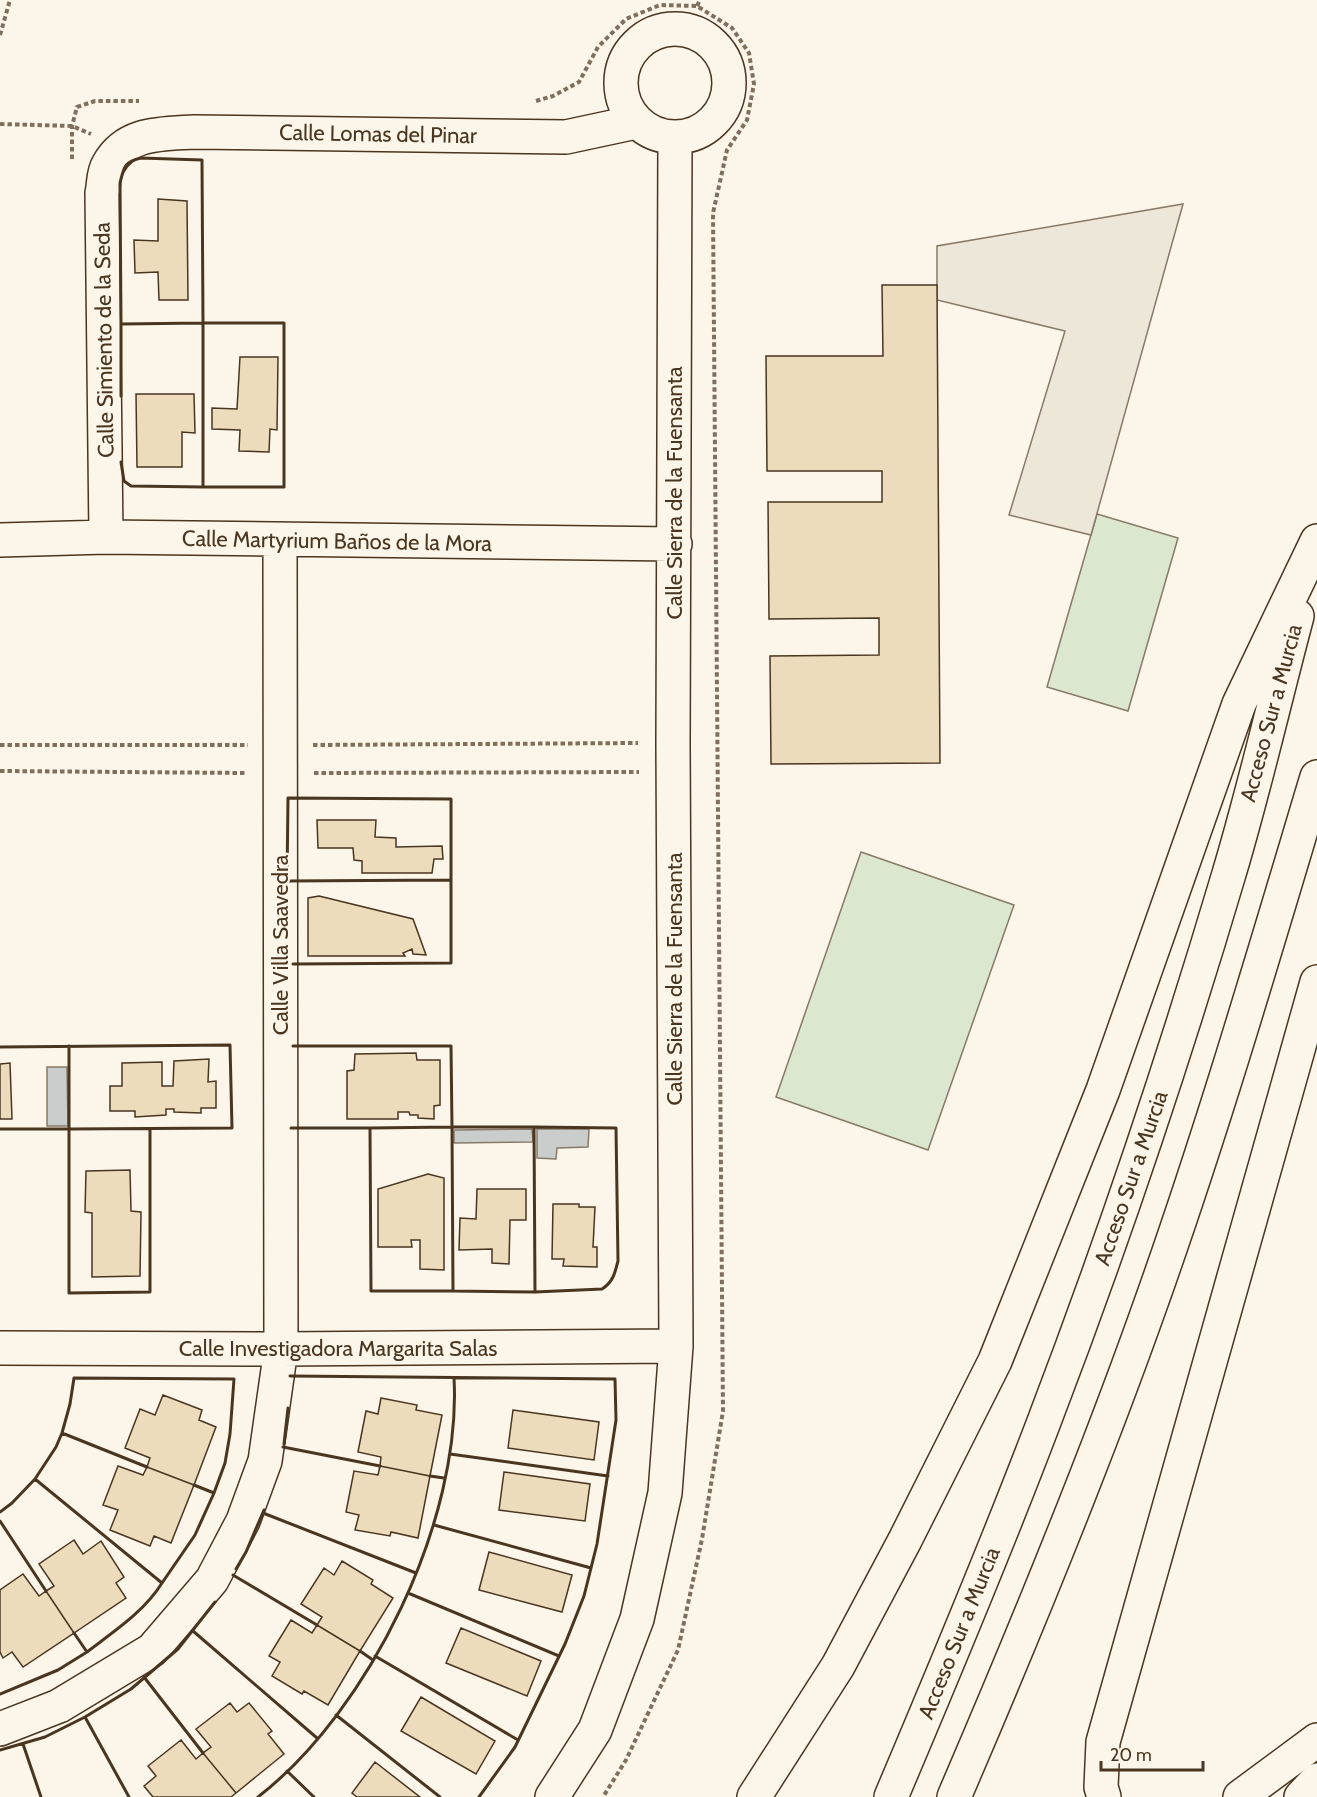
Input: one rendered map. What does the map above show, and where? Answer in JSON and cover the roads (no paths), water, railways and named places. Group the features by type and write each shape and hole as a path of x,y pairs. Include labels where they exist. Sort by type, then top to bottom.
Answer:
{"main road":[{"path":"675,29 696,33 713,44 725,62 729,83 725,104 713,122 696,133 675,138 654,133 636,122 624,104 621,83 624,62 636,45 654,33 675,29"},
{"name":"Calle Lomas del Pinar","path":"120,147 150,134 195,132 566,137 636,122"},
{"name":"Calle Sierra de la Fuensanta","path":"552,1797 595,1730 637,1619 665,1493 676,1346 673,758 675,138"},
{"name":"Calle Simiento de la Seda","path":"106,537 102,193 106,167 120,147"},
{"name":"Calle Martyrium Baños de la Mora","path":"0,540 106,537 675,544"},
{"name":"Calle Villa Saavedra","path":"0,1729 59,1706 152,1650 212,1580 243,1521 265,1461 281,1349 280,540"},
{"path":"754,1797 838,1666 905,1540 995,1361 1103,1090 1239,704 1317,541"},
{"name":"Acceso Sur a Murcia","path":"891,1797 1045,1419 1159,1097 1228,875 1317,541"},
{"path":"954,1797 1046,1580 1147,1315 1216,1110 1317,777"},
{"path":"1104,1797 1101,1787 1103,1742 1317,982"},
{"name":"Calle Investigadora Margarita Salas","path":"0,1348 281,1349 676,1346"},
{"path":"1240,1797 1317,1740"},
{"path":"1103,1742 1118,1784 1127,1797"},
{"path":"1301,1797 1317,1780"}]}
